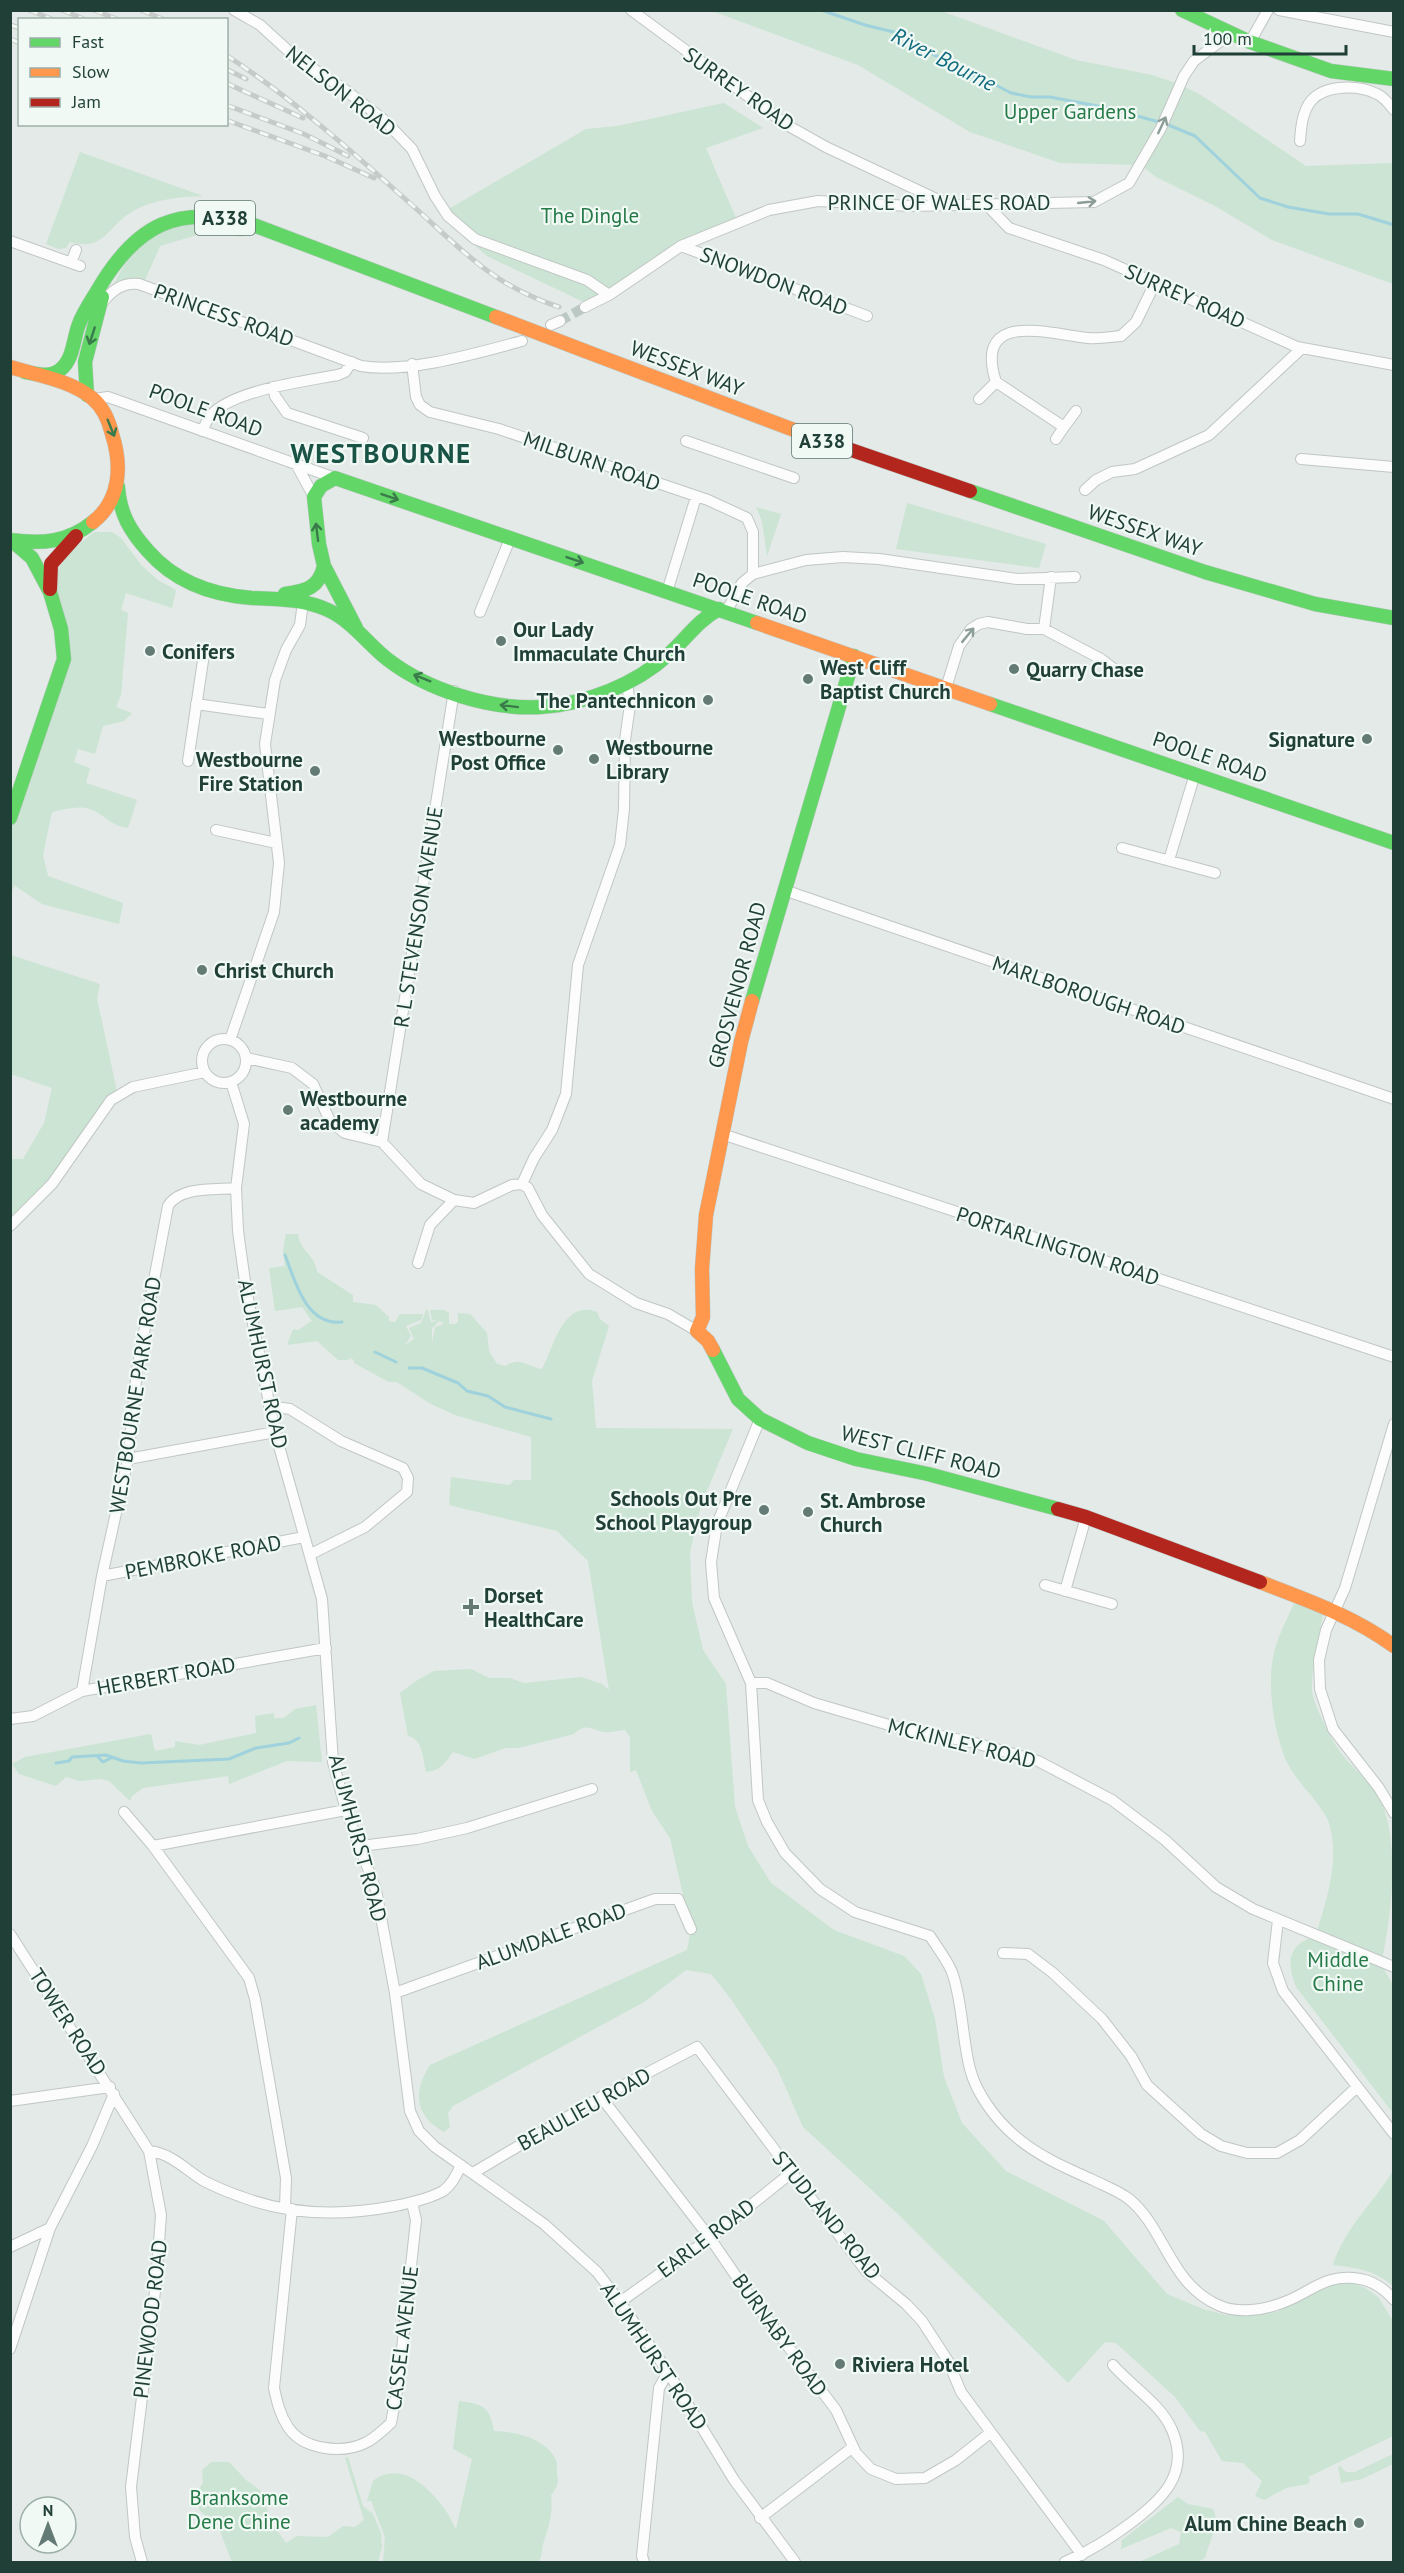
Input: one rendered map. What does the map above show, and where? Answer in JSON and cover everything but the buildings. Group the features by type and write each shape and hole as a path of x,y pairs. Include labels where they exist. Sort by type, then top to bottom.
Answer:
{"main road":[{"path":"1182,10 1230,34 1331,71 1394,80"},
{"name":"WESSEX WAY","path":"90,397 85,362 101,304 104,279 119,254 146,230 170,220 211,216 244,223 283,236 750,415 1205,573 1314,604 1394,618"},
{"name":"A338","path":"25,372 45,375 61,370 80,323 104,279"},
{"path":"10,367 90,397 106,417 121,461 118,487 119,508 125,526 152,556 182,580 226,595 264,596 303,602 334,613 357,628 391,662 414,675 454,691 503,706 539,708 582,698 627,683 663,660 689,635 705,615 723,611"},
{"path":"335,478 321,486 314,497 319,544 324,566 357,628"},
{"name":"POOLE ROAD","path":"335,478 1394,843"},
{"path":"50,592 51,564 107,508 118,487"},
{"path":"10,540 45,545 99,523 109,522 125,526"},
{"path":"10,540 32,558 50,592 61,629 64,659 10,818"},
{"path":"264,596 306,591 320,582 324,566"},
{"path":"674,594 692,615 689,635"},
{"name":"GROSVENOR ROAD","path":"697,1330 703,1317 703,1238 744,1032 854,656"},
{"name":"WEST CLIFF ROAD","path":"697,1330 708,1341 738,1400 760,1419 808,1443 832,1452 942,1478 1086,1518 1334,1610 1368,1627 1394,1646"}],"street":[{"name":"NELSON ROAD","path":"234,10 260,25 294,56 344,89 384,120 412,149 435,196 448,216 475,239 587,280 609,295"},
{"name":"SURREY ROAD","path":"631,10 788,125 826,147 949,205"},
{"path":"1250,42 1268,10"},
{"path":"1279,10 1394,32"},
{"name":"PRINCE OF WALES ROAD","path":"585,307 609,295 681,246 769,210 818,201 910,206 1094,202 1129,183 1161,128 1176,89 1194,61 1230,34"},
{"path":"1300,141 1301,128 1308,107 1318,95 1328,91 1340,88 1366,90 1384,99 1394,110"},
{"name":"SURREY ROAD","path":"987,205 1009,228 1104,260 1302,348 1394,365"},
{"path":"10,241 76,264 76,250"},
{"name":"SNOWDON ROAD","path":"681,246 867,316"},
{"path":"1064,427 996,382 992,355 996,343 1004,334 1023,329 1092,338 1121,336 1136,321 1155,283"},
{"name":"PRINCESS ROAD","path":"101,304 110,292 124,285 139,284 352,362"},
{"path":"202,431 210,416 219,408 245,396 273,387 338,375 345,372 352,362 361,366 384,368 450,359 522,341"},
{"path":"1085,490 1096,480 1112,472 1135,469 1209,435 1302,348"},
{"name":"MILBURN ROAD","path":"412,364 416,397 420,405 430,412 499,429 732,509 747,518 753,532 753,574"},
{"path":"979,399 996,382"},
{"path":"273,387 275,396 287,413 363,438"},
{"name":"POOLE ROAD","path":"90,397 108,397 335,478"},
{"path":"1056,439 1076,411"},
{"path":"686,441 795,478"},
{"path":"1301,459 1394,467"},
{"path":"296,464 314,497"},
{"path":"674,594 696,497"},
{"path":"480,612 510,539"},
{"path":"723,611 742,583 753,574 806,560 843,557 879,559 1017,579 1075,577"},
{"path":"1044,629 1051,577"},
{"path":"230,1040 274,912 279,863 265,744 268,714 279,667 300,625 303,602"},
{"path":"946,688 959,646 971,629 988,622 1027,629 1044,629 1101,659 1114,669 1123,670"},
{"path":"188,761 204,654"},
{"path":"246,1058 292,1068 313,1084 330,1121 345,1133 382,1142 421,1184 454,1200 474,1203 512,1185 522,1184 534,1158 552,1130 566,1094 578,964 620,845 624,809 625,740 630,705 627,683"},
{"name":"R L STEVENSON AVENUE","path":"382,1142 454,691"},
{"path":"196,704 268,714"},
{"path":"1169,860 1195,774"},
{"path":"216,830 276,843"},
{"path":"1122,848 1215,873"},
{"name":"MARLBOROUGH ROAD","path":"784,890 1394,1099"},
{"path":"222,1039 230,1040 241,1047 246,1058 241,1076 231,1082 216,1082 205,1072 203,1058 209,1045 222,1039"},
{"path":"10,1226 52,1184 111,1100 133,1087 205,1072"},
{"name":"ALUMHURST ROAD","path":"231,1082 244,1124 236,1188 238,1231 246,1289 275,1432 322,1599 333,1762 346,1810 376,1890 395,1993 410,2111 418,2131 435,2147 544,2224 597,2272 668,2372 760,2518 795,2562"},
{"name":"PORTARLINGTON ROAD","path":"722,1134 1394,1357"},
{"name":"WEST CLIFF ROAD","path":"522,1184 528,1188 542,1215 590,1274 636,1303 668,1314 697,1330"},
{"name":"WESTBOURNE PARK ROAD","path":"82,1691 102,1576 128,1459 137,1371 168,1206 176,1197 189,1192 236,1188"},
{"path":"418,1263 430,1225 454,1200"},
{"path":"269,1406 290,1409 341,1441 403,1468 408,1478 407,1492 365,1527 310,1554"},
{"path":"760,1419 717,1524 711,1562 714,1598 750,1683 758,1800 785,1854 820,1889 855,1912 930,1936 953,1973 962,2011 970,2070 989,2108 1013,2135 1033,2151 1129,2199 1144,2216 1169,2258 1188,2283 1202,2295 1220,2306 1239,2310 1277,2305 1330,2278 1346,2276 1379,2286 1394,2300"},
{"path":"1394,1424 1345,1588 1326,1630 1319,1660 1320,1689 1334,1729 1379,1788 1394,1813"},
{"path":"128,1459 275,1432"},
{"path":"1065,1591 1086,1518"},
{"name":"PEMBROKE ROAD","path":"102,1576 304,1537"},
{"path":"1045,1585 1112,1604"},
{"name":"HERBERT ROAD","path":"10,1719 33,1716 82,1691 326,1648"},
{"name":"MCKINLEY ROAD","path":"750,1683 767,1683 814,1703 879,1722 975,1743 1038,1761 1112,1800 1165,1840 1216,1887 1253,1909 1394,1967"},
{"path":"361,1846 417,1839 467,1828 591,1790"},
{"path":"153,1845 346,1810"},
{"name":"CASSEL AVENUE","path":"124,1812 153,1845 249,1978 255,1999 286,2178 288,2209 274,2388 279,2410 289,2430 313,2446 339,2451 365,2443 391,2423 398,2386 416,2220 412,2203"},
{"name":"ALUMDALE ROAD","path":"395,1993 655,1899 678,1899 691,1929"},
{"path":"1278,1920 1273,1963 1283,1991 1394,2134"},
{"name":"TOWER ROAD","path":"10,1934 112,2090 10,2101"},
{"path":"1003,1953 1028,1954 1053,1973 1102,2019 1131,2056 1147,2085 1201,2134 1221,2146 1247,2153 1277,2153 1300,2140 1357,2087"},
{"name":"BEAULIEU ROAD","path":"473,2173 601,2097 697,2047"},
{"name":"STUDLAND ROAD","path":"697,2047 866,2271 922,2320 948,2361 961,2392 1082,2555"},
{"path":"10,2349 50,2228 92,2146 112,2090"},
{"name":"PINEWOOD ROAD","path":"112,2090 149,2151 161,2215 131,2487 135,2537 142,2562"},
{"name":"BURNABY ROAD","path":"601,2097 710,2238 747,2292 836,2410 860,2459 872,2469 896,2479 925,2478 956,2460 990,2433"},
{"path":"149,2151 161,2152 204,2181 243,2198 320,2214 343,2214 412,2203 443,2191 454,2179 461,2165"},
{"name":"EARLE ROAD","path":"620,2302 710,2238 791,2173"},
{"path":"10,2247 50,2228"},
{"path":"1065,2562 1100,2546 1162,2497 1171,2485 1177,2461 1172,2429 1163,2415 1113,2366"},
{"path":"644,2562 642,2556 659,2388 668,2372"},
{"path":"760,2518 853,2447"}],"green space":[{"name":"Upper Gardens","path":"712,11 941,11 1076,60 1152,75 1179,84 1201,95 1306,166 1393,163 1393,284 1272,240 1215,206 1156,177 1141,165 1060,163 970,132 858,65"},
{"name":"The Dingle","path":"724,103 763,128 706,148 738,223 681,246 590,305 487,256 440,214 586,129 617,126"},
{"path":"80,152 203,196 176,198 149,204 124,217 98,241 82,244 70,242 66,248 58,249 46,244"},
{"path":"210,223 248,229 243,237 210,231 160,246 145,280 114,285 132,255 150,239 182,224"},
{"path":"907,503 1046,544 1039,568 896,549"},
{"path":"756,507 781,514 767,556 762,521"},
{"path":"94,532 112,532 121,538 142,566 158,580 176,590 172,608 126,593 121,610 128,613 121,695 116,707 132,713 124,721 103,726 95,754 78,749 74,762 90,768 86,783 137,800 128,828 115,824 87,808 52,812 43,855 48,876 123,903 119,924 42,904 14,885 11,895 11,818 64,659 56,606 56,574 66,555"},
{"path":"11,955 100,984 97,999 118,1096 52,1184 11,1226 10,1159 23,1159 44,1123 52,1088 11,1074"},
{"path":"286,1234 298,1234 317,1272 353,1295 353,1302 376,1305 389,1317 389,1321 395,1322 400,1314 423,1314 421,1320 406,1326 411,1336 405,1345 414,1339 409,1328 421,1323 427,1308 431,1322 438,1321 432,1320 430,1310 444,1310 449,1313 449,1324 458,1322 458,1313 470,1314 487,1333 489,1351 497,1364 506,1366 520,1362 542,1369 561,1327 568,1319 576,1312 585,1310 597,1312 600,1319 609,1326 592,1381 596,1428 733,1429 701,1505 690,1552 692,1602 703,1650 726,1684 735,1807 748,1846 771,1883 834,1930 904,1956 921,1974 935,2019 944,2077 962,2123 1006,2171 1104,2221 1167,2294 1203,2309 1226,2315 1244,2316 1277,2312 1326,2286 1341,2283 1353,2283 1378,2297 1393,2321 1393,2436 1308,2477 1310,2480 1308,2484 1286,2488 1264,2500 1255,2496 1262,2481 1243,2463 1222,2461 1205,2432 1200,2431 1175,2397 1116,2343 1105,2342 1068,2383 899,2215 803,2127 777,2068 731,1999 711,1974 686,1970 644,2002 453,2106 448,2113 450,2127 444,2132 427,2118 419,2102 419,2094 424,2075 430,2065 687,1950 691,1929 670,1838 652,1811 636,1770 630,1772 630,1737 625,1730 607,1732 582,1728 574,1734 518,1748 506,1748 474,1759 453,1752 442,1766 426,1772 417,1741 408,1736 400,1693 434,1671 471,1669 489,1678 510,1678 524,1683 581,1677 602,1684 609,1690 588,1561 557,1531 449,1505 451,1477 509,1485 514,1480 531,1480 531,1437 455,1415 429,1403 397,1382 389,1382 354,1363 354,1360 350,1358 338,1360 317,1341 287,1345 293,1329 298,1330 312,1321 302,1307 275,1311 269,1268 285,1266 283,1250","holes":["439,1321 443,1322 442,1325 435,1327 432,1343 432,1328"]},
{"name":"Middle Chine","path":"1294,1603 1323,1614 1313,1672 1313,1697 1338,1749 1379,1798 1390,1834 1391,1903 1381,1964 1393,1985 1393,2113 1296,1987 1291,1969 1295,1949 1316,1935 1333,1865 1329,1823 1289,1766 1276,1728 1271,1670 1274,1651"},
{"path":"316,1705 322,1762 287,1761 229,1784 228,1776 143,1788 132,1796 130,1801 109,1781 100,1779 79,1781 66,1777 56,1786 19,1774 12,1764 25,1757 151,1734 155,1751 175,1747 175,1741 199,1745 256,1733 255,1716 274,1713 274,1718 284,1718 295,1709"},
{"path":"1393,2171 1393,2286 1372,2273 1333,2265 1344,2239"},
{"path":"459,2401 480,2405 490,2416 494,2431 520,2435 537,2441 551,2452 556,2460 558,2482 551,2495 550,2520 538,2562 383,2562 385,2537 371,2501 367,2501 373,2481 384,2475 395,2473 415,2480 433,2495 456,2529 472,2459 453,2449"},
{"path":"1393,2454 1393,2464 1362,2479 1341,2483 1338,2467 1340,2466 1346,2472 1355,2472"},
{"name":"Branksome Dene Chine","path":"348,2457 363,2506 373,2514 381,2533 382,2547 378,2562 232,2562 218,2526 200,2511 197,2492 203,2483 202,2470 212,2462 229,2462 265,2497 269,2519 286,2543 297,2536 328,2537 343,2526 355,2527 364,2520 345,2458"},
{"path":"1178,2497 1188,2504 1213,2509 1216,2521 1205,2558 1197,2562 1139,2562 1179,2544 1181,2532 1171,2528 1121,2549 1122,2540"}],"waterway":[{"name":"River Bourne","path":"821,10 865,25 906,35 934,55 1011,93 1031,97 1050,97 1108,108 1159,122"},
{"name":"River Bourne","path":"1166,124 1195,136 1260,198 1288,207 1329,214 1358,214 1394,225"},
{"path":"285,1255 298,1289 311,1309 319,1317 342,1322"},
{"path":"375,1352 396,1362"},
{"path":"409,1368 422,1368 458,1383 467,1391 488,1396 505,1407 551,1419"},
{"path":"56,1763 69,1761 72,1757 106,1755 123,1761 141,1763 229,1759 256,1748 289,1743 299,1738"},
{"path":"98,1757 103,1762 111,1758"}],"tunnel":[{"path":"560,321 585,307"}],"railway":[{"path":"29,10 49,18"},
{"path":"62,10 81,18"},
{"path":"94,10 114,18"},
{"path":"141,10 160,18"},
{"path":"10,25 18,27"},
{"path":"10,39 18,42"},
{"path":"228,56 318,123 458,247 493,275 534,298 559,307"},
{"path":"228,70 246,79"},
{"path":"228,84 303,118"},
{"path":"228,106 304,134 348,156"},
{"path":"228,121 325,156 374,178"}],"traffic: fast":[{"path":"1182,10 1250,42 1331,71 1394,79"},
{"path":"25,372 48,375 60,370 71,355 83,315 113,266 145,234 162,224 181,219 225,218 251,224 496,317"},
{"path":"87,395 85,362 102,297"},
{"path":"356,628 324,566 319,544 314,497 321,486 335,478 757,623"},
{"path":"118,487 124,514 136,536 159,562 182,579 222,594 281,599 319,606 345,620 387,659 403,670 440,689 480,701 521,707 541,707 575,702 609,691 656,665 698,624 719,609"},
{"path":"970,491 1205,572 1315,604 1394,618"},
{"path":"10,540 43,542 63,538 93,522"},
{"path":"10,818 64,659 61,629 50,592 32,558 11,540"},
{"path":"285,594 315,584 324,566"},
{"path":"752,1001 854,656"},
{"path":"990,704 1394,843"},
{"path":"713,1350 738,1399 760,1419 808,1443 856,1459 928,1474 1058,1509"}],"traffic: slow":[{"path":"496,317 585,351"},
{"path":"585,351 802,433"},
{"path":"10,367 74,387 92,398 105,414 115,446 117,481 109,503 93,522"},
{"path":"757,623 990,704"},
{"path":"713,1350 708,1341 697,1331 703,1317 702,1269 706,1215 741,1042 752,1001"},
{"path":"1260,1582 1346,1617 1394,1646"}],"traffic: jam":[{"path":"802,433 970,491"},
{"path":"50,589 51,564 76,536"},
{"path":"1058,1509 1086,1517 1260,1582"}],"place":[{"name":"Our Lady Immaculate Church","path":"501,641"},
{"name":"Conifers","path":"150,651"},
{"name":"Quarry Chase","path":"1014,669"},
{"name":"West Cliff Baptist Church","path":"808,679"},
{"name":"The Pantechnicon","path":"708,700"},
{"name":"Signature","path":"1367,739"},
{"name":"Westbourne Post Office","path":"558,750"},
{"name":"Westbourne Library","path":"594,759"},
{"name":"Westbourne Fire Station","path":"315,771"},
{"name":"Christ Church","path":"202,970"},
{"name":"Westbourne academy","path":"288,1110"},
{"name":"Schools Out Pre School Playgroup","path":"764,1510"},
{"name":"St. Ambrose Church","path":"808,1512"},
{"name":"Dorset HealthCare","path":"471,1607"},
{"name":"Riviera Hotel","path":"840,2364"},
{"name":"Alum Chine Beach","path":"1359,2523"}],"district":[{"name":"WESTBOURNE","path":"381,453"}]}
